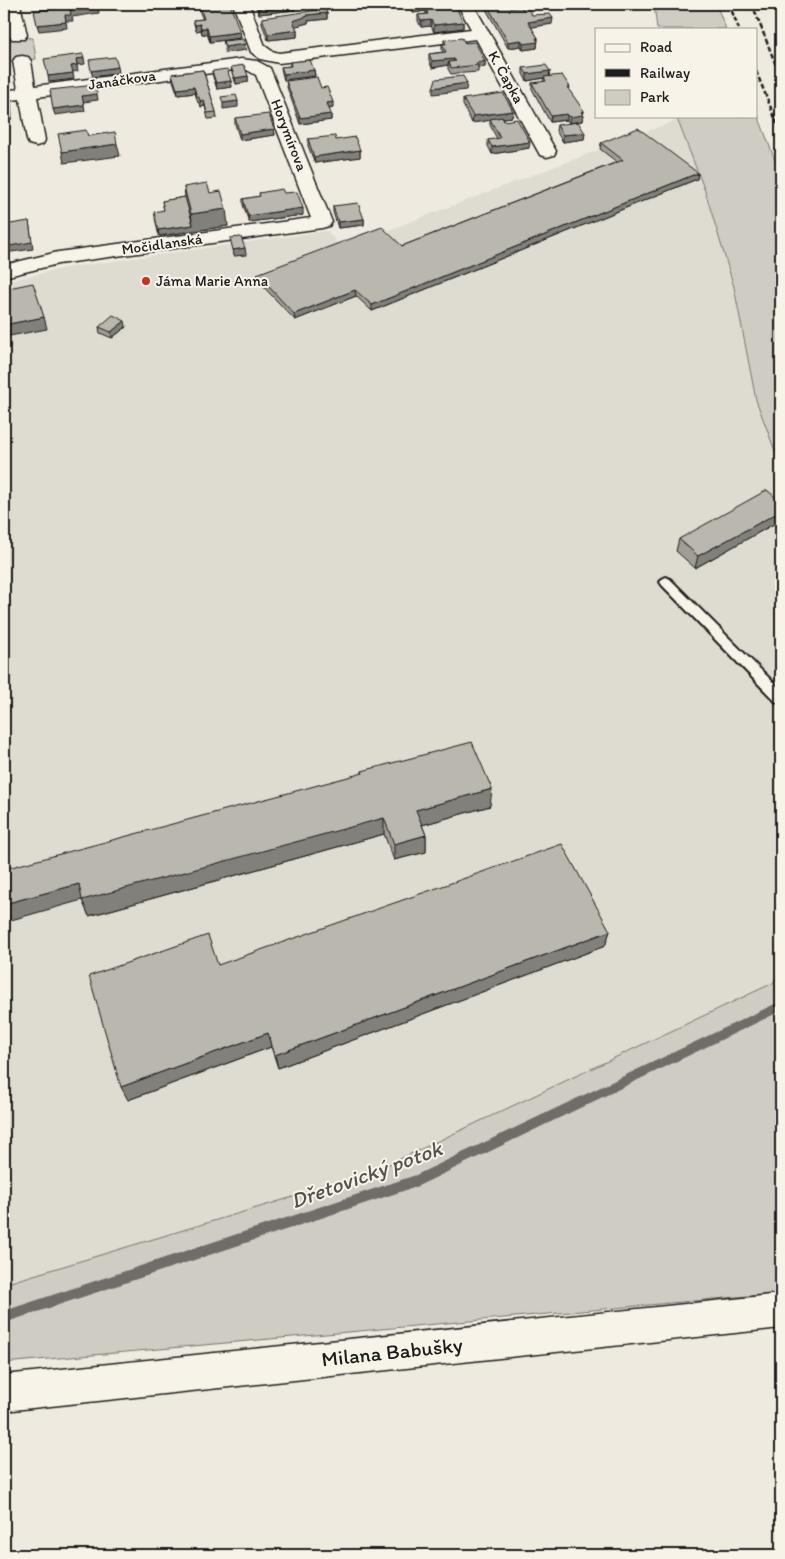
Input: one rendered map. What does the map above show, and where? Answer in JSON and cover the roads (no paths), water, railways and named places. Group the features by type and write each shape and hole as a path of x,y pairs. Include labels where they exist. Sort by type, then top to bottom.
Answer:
{"street":[{"path":"12,4 18,35"},
{"path":"241,4 257,48 266,55 289,58 481,33"},
{"name":"K. Čapka","path":"465,4 546,151"},
{"path":"22,61 36,140"},
{"name":"Janáčkova","path":"4,96 241,64"},
{"name":"Horymírova","path":"241,64 251,65 264,72 322,222"},
{"name":"Močidlanská","path":"4,271 58,258 322,222"},
{"name":"Milana Babušky","path":"4,1393 781,1311"}],"lane":[{"path":"666,582 781,698"}],"waterway":[{"name":"Dřetovický potok","path":"4,1317 418,1180 781,1006"}],"railway":[{"path":"729,4 739,28"},
{"path":"752,4 781,78"},
{"path":"758,76 781,133"}],"place":[{"name":"Jáma Marie Anna","path":"146,281"}]}
